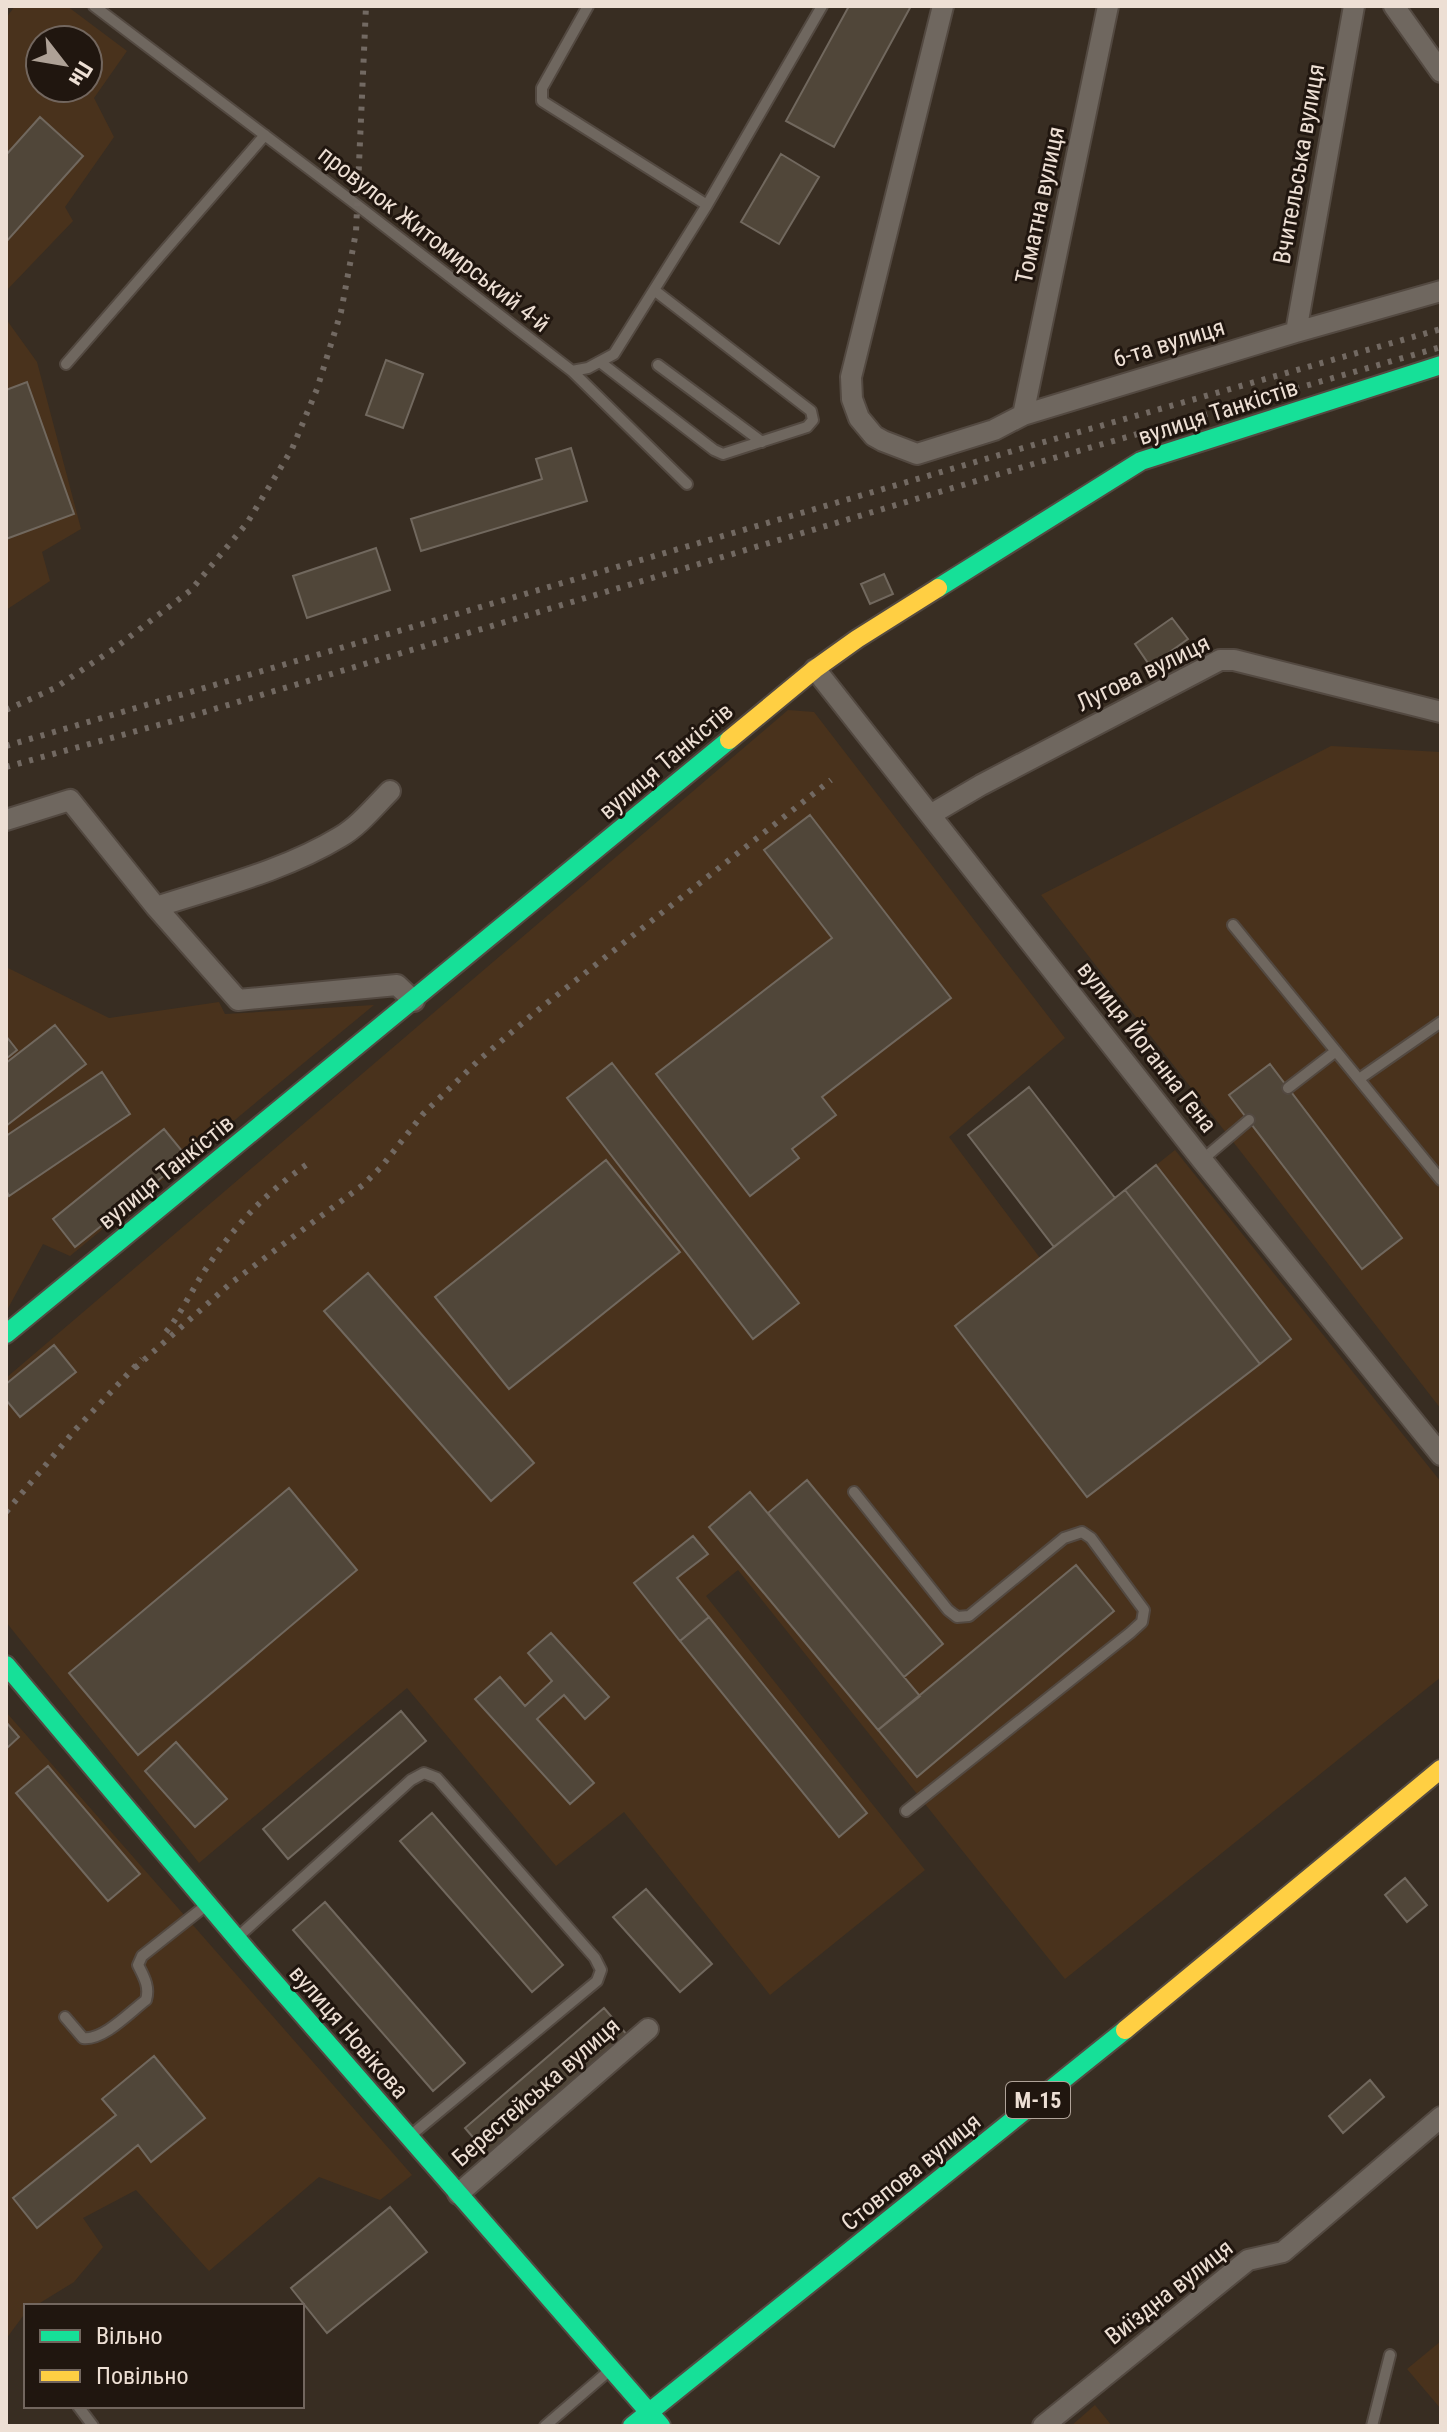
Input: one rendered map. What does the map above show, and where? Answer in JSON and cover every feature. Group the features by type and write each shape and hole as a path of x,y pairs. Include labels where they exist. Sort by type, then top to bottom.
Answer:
{"street":[{"name":"6-та вулиця","path":"943,6 851,377 852,399 859,418 874,436 917,454 994,430 1023,415 1441,291"},
{"name":"Томатна вулиця","path":"1023,415 1108,6"},
{"name":"Вчительська вулиця","path":"1296,332 1354,6"},
{"path":"1394,6 1441,72"},
{"name":"вулиця Танкістів","path":"6,1334 815,669 857,639 1141,461 1441,365"},
{"name":"Лугова вулиця","path":"930,815 981,785 1220,660 1234,660 1441,712"},
{"name":"вулиця Йоганна Гена","path":"815,669 1202,1160 1441,1455"},
{"path":"156,907 256,875 308,854 342,836 390,791"},
{"path":"6,820 70,800 156,907 238,1000 397,985 414,1001"},
{"name":"вулиця Новікова","path":"6,1665 236,1939 655,2419"},
{"name":"Стовпова вулиця","path":"632,2426 655,2419 1441,1769"},
{"name":"Берестейська вулиця","path":"458,2194 648,2029"},
{"name":"Виїздна вулиця","path":"1043,2426 1248,2260 1283,2252 1441,2117"}],"lane":[{"name":"провулок Житомирський 4-й","path":"94,6 572,371 687,484"},
{"path":"588,6 542,88 542,101 707,205"},
{"path":"572,371 588,368 614,354 707,205 822,6"},
{"path":"66,364 265,135"},
{"path":"600,362 723,454 807,427 813,420 811,411 654,290"},
{"path":"658,365 762,442"},
{"path":"1233,925 1441,1180"},
{"path":"1359,1079 1441,1022"},
{"path":"1288,1088 1336,1051"},
{"path":"1202,1160 1249,1120"},
{"path":"854,1492 948,1610 957,1617 969,1616 1064,1538 1082,1532 1091,1538 1144,1610 1142,1622 1130,1633 906,1811"},
{"path":"236,1939 411,1780 424,1773 437,1778 595,1958 601,1970 597,1981 408,2137"},
{"path":"65,2017 83,2038 91,2039 101,2035 146,2000 146,1980 138,1965 142,1956 207,1905"},
{"path":"1372,2426 1390,2355"},
{"path":"545,2426 611,2370"},
{"path":"80,2408 93,2426"}],"shaded area":[{"path":"15,6 67,6 91,24 24,24 24,104 97,104 114,137 65,207 73,221 6,291 6,18"},
{"path":"104,34 127,51 104,84"},
{"path":"6,319 37,362 81,529 42,552 50,581 6,610"},
{"path":"788,710 814,712 1065,1038 949,1137 1040,1258 1175,1150 1441,1482 1441,1677 1065,1979 738,1570 706,1596 925,1870 770,1995 624,1812 556,1866 407,1688 199,1863 6,1622 6,1378"},
{"path":"1331,746 1441,752 1441,1409 1041,895"},
{"path":"6,967 109,1018 219,1002 225,1014 374,1005 70,1256 43,1244 6,1312"},
{"path":"6,1712 412,2175 380,2200 319,2177 209,2271 136,2190 83,2218 103,2247 74,2282 38,2304 24,2304 24,2315 6,2339"},
{"path":"1441,2341 1441,2409 1407,2369"},
{"path":"1095,2405 1112,2426 1071,2426"}],"building":[{"path":"849,6 911,6 834,147 786,121"},
{"path":"40,117 83,156 6,242 6,155"},
{"path":"781,154 819,177 779,244 741,222"},
{"path":"386,360 423,374 403,428 366,415"},
{"path":"27,382 74,514 6,539 6,390"},
{"path":"571,448 587,501 421,551 411,519 542,479 536,459"},
{"path":"376,548 390,590 307,618 293,576"},
{"path":"884,574 893,594 870,604 861,584"},
{"path":"1172,618 1188,639 1150,666 1135,644"},
{"path":"810,815 951,998 822,1097 836,1115 792,1149 799,1158 750,1196 656,1074 832,938 764,850"},
{"path":"55,1025 86,1064 6,1126 6,1063"},
{"path":"6,1036 17,1050 6,1059"},
{"path":"612,1063 799,1303 753,1339 567,1098"},
{"path":"1270,1064 1402,1238 1362,1269 1229,1095"},
{"path":"102,1072 130,1114 9,1196 6,1190 6,1136"},
{"path":"1029,1087 1115,1198 1054,1247 968,1135"},
{"path":"164,1129 187,1157 75,1247 53,1219"},
{"path":"606,1160 680,1252 509,1389 435,1297"},
{"path":"1156,1165 1291,1339 1260,1364 1125,1190"},
{"path":"1125,1190 1260,1364 1087,1497 955,1326"},
{"path":"368,1273 534,1463 491,1501 324,1311"},
{"path":"54,1345 76,1372 20,1417 6,1400 6,1384"},
{"path":"807,1480 943,1644 904,1677 768,1513"},
{"path":"289,1488 357,1570 138,1755 69,1673"},
{"path":"750,1492 920,1696 878,1730 709,1527"},
{"path":"693,1536 708,1554 677,1578 709,1617 680,1641 634,1583"},
{"path":"1076,1565 1114,1611 917,1777 878,1730"},
{"path":"709,1617 867,1813 839,1837 680,1641"},
{"path":"551,1633 609,1697 585,1719 564,1695 537,1719 594,1783 570,1804 475,1699 500,1677 525,1706 552,1681 528,1653"},
{"path":"401,1711 426,1741 288,1859 263,1829"},
{"path":"6,1722 19,1737 6,1749"},
{"path":"176,1742 227,1799 195,1827 145,1771"},
{"path":"48,1766 140,1874 108,1901 16,1793"},
{"path":"432,1813 563,1965 532,1992 400,1841"},
{"path":"1405,1878 1427,1905 1407,1922 1385,1895"},
{"path":"646,1889 712,1964 680,1992 613,1917"},
{"path":"325,1902 465,2063 433,2091 293,1930"},
{"path":"604,2008 628,2036 490,2157 465,2128"},
{"path":"154,2056 205,2118 151,2162 138,2145 37,2228 13,2198 116,2115 102,2099"},
{"path":"1370,2080 1384,2097 1343,2133 1329,2116"},
{"path":"390,2207 427,2252 327,2333 291,2288"}],"railway":[{"path":"6,710 55,688 115,648 191,590 247,523 292,449 317,389 341,312 356,232 366,6"},
{"path":"6,746 1441,329"},
{"path":"6,767 191,716 1033,464 1441,347"},
{"path":"135,1368 231,1283 363,1185 423,1114 533,1014 831,780"},
{"path":"166,1332 231,1235 265,1198 306,1165"},
{"path":"6,1512 76,1429 142,1359"}],"traffic: fast":[{"path":"938,588 1141,461 1441,365"},
{"path":"6,1334 729,740"},
{"path":"6,1665 249,1953 661,2426"},
{"path":"632,2426 1125,2030"}],"traffic: slow":[{"path":"729,740 815,669 938,588"},
{"path":"1125,2030 1441,1769"}]}
